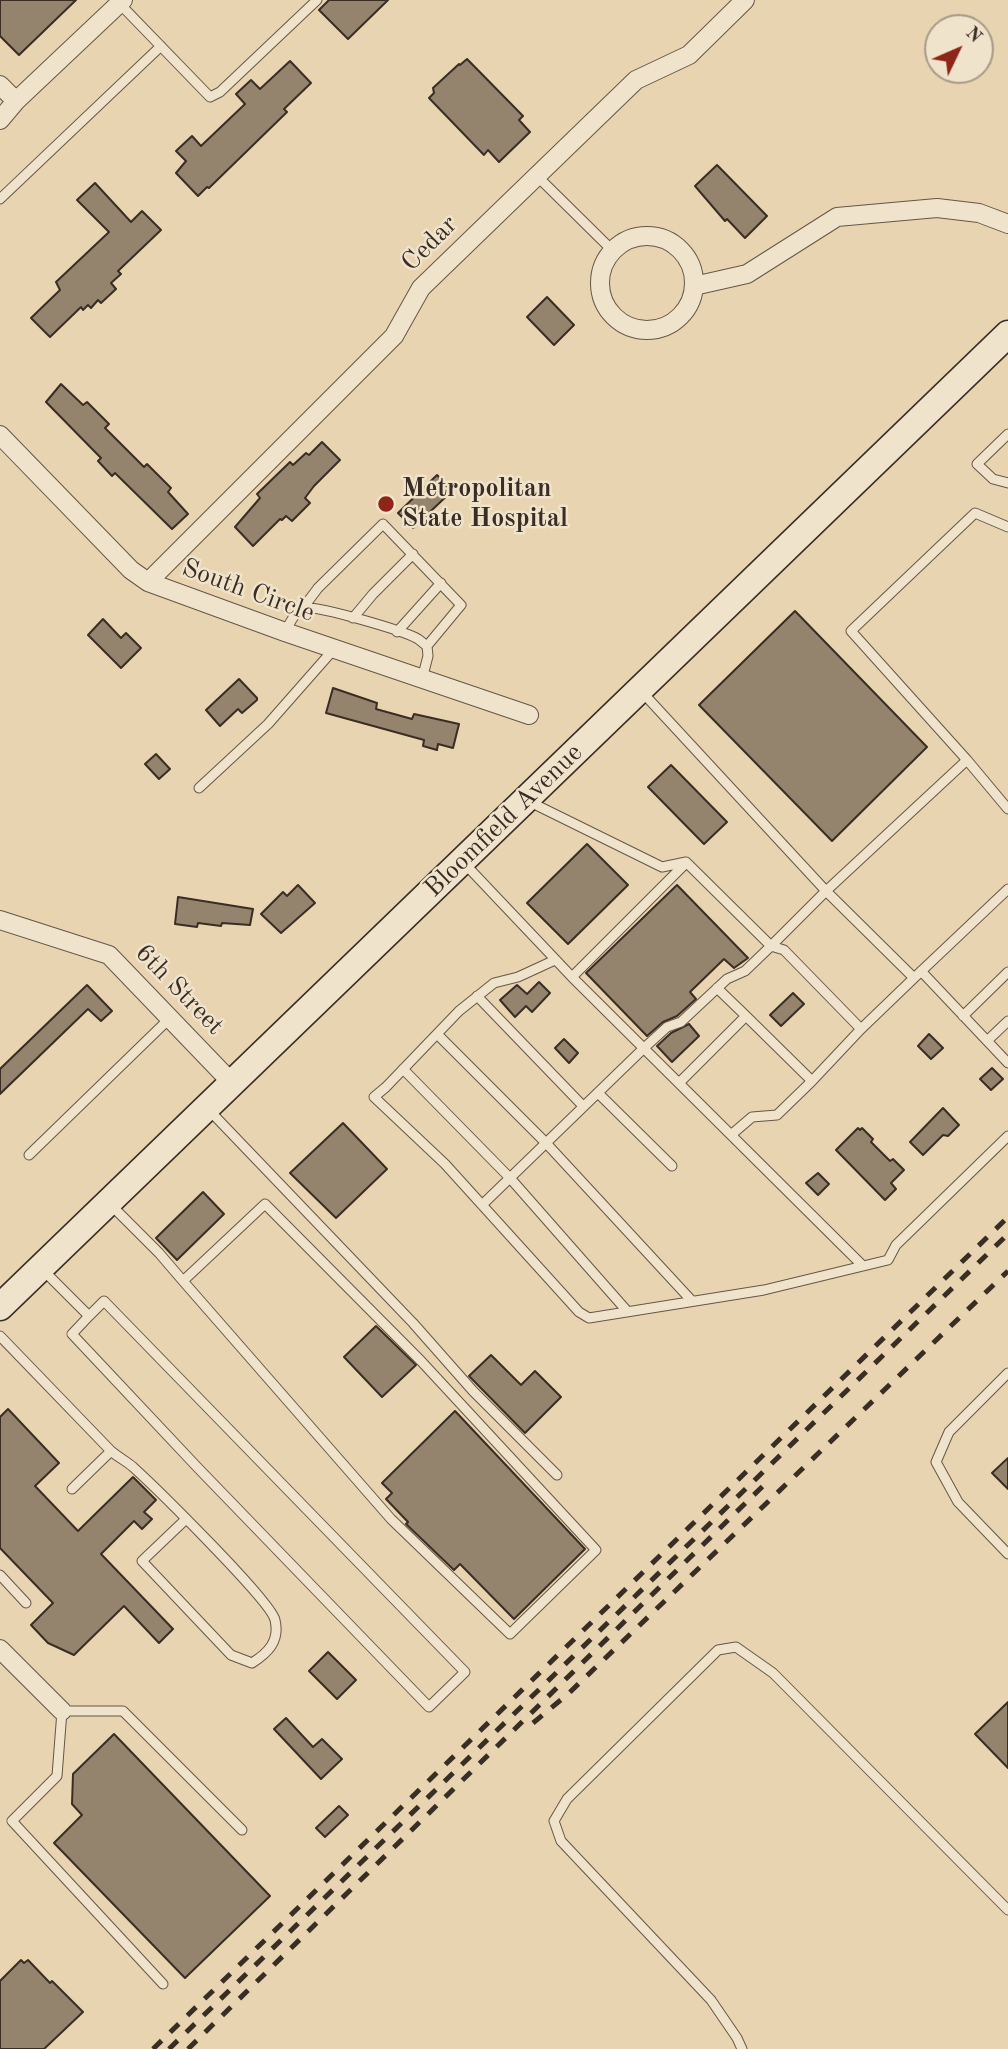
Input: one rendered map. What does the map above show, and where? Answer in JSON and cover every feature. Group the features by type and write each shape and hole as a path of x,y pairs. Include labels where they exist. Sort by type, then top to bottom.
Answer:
{"main road":[{"name":"Bloomfield Avenue","path":"0,1307 1008,335"}],"street":[{"name":"Cedar","path":"148,582 394,336 421,288 636,80 689,55 746,0"},
{"path":"0,120 16,101 121,2"},
{"path":"0,85 16,101"},
{"path":"694,286 747,274 837,217 937,208 1006,221"},
{"path":"652,235 666,239 678,247 693,271 694,286 691,302 681,316 668,325 652,330 636,329 621,323 609,311 601,296 599,280 603,264 612,250 623,241 652,235"},
{"name":"South Circle","path":"0,435 131,570 148,582 529,715"},
{"name":"6th Street","path":"0,920 109,955 233,1084"},
{"path":"0,1649 62,1712"}],"lane":[{"path":"121,2 210,97 220,92 317,0"},
{"path":"0,199 161,46"},
{"path":"537,176 612,250"},
{"path":"1008,434 977,464 993,479 1008,483"},
{"path":"1008,527 975,513 851,631 968,760 1008,810"},
{"path":"285,632 294,616 318,588 383,524 461,605 427,646 428,656 422,679"},
{"path":"353,618 412,554"},
{"path":"397,632 441,583"},
{"path":"303,608 317,607 353,618 418,639 427,646"},
{"path":"199,788 268,724 334,649"},
{"path":"640,690 826,891 963,1016 1008,1063"},
{"path":"482,1205 643,1048 667,1027 681,1022 727,978 746,971 826,891 968,760"},
{"path":"526,800 662,867 686,862"},
{"path":"463,862 555,960 863,1266"},
{"path":"686,862 771,946 784,950 861,1030"},
{"path":"572,977 686,862"},
{"path":"731,1135 752,1117 777,1115 917,975 1008,889"},
{"path":"555,960 494,984 477,996 374,1097 445,1164 579,1312 589,1318 764,1290 888,1259 896,1245 1008,1136"},
{"path":"963,1016 1008,972"},
{"path":"718,988 812,1082"},
{"path":"477,996 583,1106"},
{"path":"679,1083 746,1016"},
{"path":"29,1156 170,1018"},
{"path":"987,1041 1008,1021"},
{"path":"437,1034 545,1143 692,1301"},
{"path":"403,1069 510,1178 627,1311"},
{"path":"598,1093 672,1166"},
{"path":"208,1109 413,1323 473,1391 557,1475"},
{"path":"108,1203 159,1253 183,1282 391,1519 510,1634 596,1550 421,1360 265,1203 183,1282"},
{"path":"41,1268 89,1316"},
{"path":"104,1301 465,1672 429,1707 72,1334 89,1316 104,1301"},
{"path":"0,1336 111,1451 132,1466 186,1520 246,1582 275,1618 277,1638 266,1655 252,1663 230,1655 142,1561 186,1520"},
{"path":"1008,1373 949,1432 936,1462 958,1502 1008,1555"},
{"path":"72,1489 111,1451"},
{"path":"0,1575 26,1602"},
{"path":"742,2049 711,2000 561,1841 554,1821 567,1799 718,1650 736,1647 773,1673 1008,1910"},
{"path":"163,1984 12,1821 57,1776 62,1712 123,1711 242,1830"}],"building":[{"path":"0,0 76,0 19,55 0,36"},
{"path":"329,0 388,0 348,39 319,10"},
{"path":"467,59 523,116 519,120 530,132 499,162 488,150 484,155 429,98 434,93 433,88"},
{"path":"290,61 311,83 284,109 287,112 198,196 176,173 186,161 176,151 192,136 201,146 245,104 236,94 251,80 260,89"},
{"path":"717,165 767,216 745,238 727,219 725,221 695,186"},
{"path":"95,183 131,222 142,211 161,230 118,271 121,274 111,283 116,289 101,303 98,300 91,308 88,305 83,310 81,307 50,337 31,318 60,290 56,282 109,232 77,200"},
{"path":"547,297 574,325 554,345 527,317"},
{"path":"61,384 83,405 87,402 109,424 105,428 144,467 147,464 171,488 168,492 188,514 172,529 115,473 112,476 98,461 101,458 46,402"},
{"path":"322,442 340,460 314,486 305,498 310,503 292,521 286,516 280,519 253,546 235,527 260,498 257,494 290,462 293,465 306,453 309,455"},
{"path":"437,475 452,491 413,528 398,513"},
{"path":"795,611 927,747 832,841 699,705"},
{"path":"103,619 121,638 126,633 141,648 121,668 88,635"},
{"path":"239,679 257,700 242,713 238,709 220,726 206,710"},
{"path":"333,688 377,703 376,709 412,719 414,714 459,724 453,748 438,744 437,750 423,746 424,740 326,713"},
{"path":"156,754 170,769 159,779 145,764"},
{"path":"671,765 727,822 704,844 648,787"},
{"path":"587,844 628,885 568,944 527,903"},
{"path":"298,885 315,903 281,933 261,914 283,892 287,896"},
{"path":"677,885 748,958 734,968 724,959 690,992 696,999 677,1016 663,1022 647,1036 586,973"},
{"path":"178,897 253,909 250,925 222,923 221,926 198,923 197,927 175,924"},
{"path":"539,982 550,993 532,1012 526,1006 515,1017 500,1000 517,985 527,994"},
{"path":"87,985 112,1011 101,1021 88,1009 0,1094 0,1069"},
{"path":"793,993 804,1004 781,1026 770,1015"},
{"path":"689,1024 699,1036 672,1062 657,1046 671,1033"},
{"path":"929,1034 943,1048 931,1059 918,1046"},
{"path":"564,1039 578,1053 569,1063 555,1048"},
{"path":"992,1068 1003,1079 991,1090 980,1079"},
{"path":"943,1108 959,1125 948,1136 943,1135 923,1155 910,1142"},
{"path":"343,1123 387,1169 336,1218 290,1173"},
{"path":"858,1128 862,1128 873,1139 871,1142 890,1161 893,1159 904,1170 891,1183 896,1189 885,1200 836,1150"},
{"path":"818,1173 829,1184 818,1195 806,1183"},
{"path":"203,1192 224,1214 177,1260 156,1238"},
{"path":"376,1326 416,1365 382,1397 344,1357"},
{"path":"491,1355 521,1385 535,1371 561,1397 525,1433 469,1376"},
{"path":"8,1409 59,1463 35,1486 78,1531 133,1477 156,1500 144,1512 152,1519 142,1529 134,1521 101,1554 173,1629 159,1643 124,1606 74,1655 48,1643 31,1625 53,1603 0,1548 0,1417"},
{"path":"455,1411 585,1549 514,1619 460,1564 454,1570 406,1524 408,1522 386,1499 392,1493 382,1483"},
{"path":"1008,1458 1008,1489 992,1473"},
{"path":"328,1652 356,1680 337,1699 309,1671"},
{"path":"1008,1702 1008,1768 975,1734"},
{"path":"286,1718 313,1747 322,1739 342,1759 321,1779 274,1729"},
{"path":"114,1734 270,1896 185,1978 54,1843 82,1815 72,1804 73,1774"},
{"path":"339,1806 348,1815 325,1837 316,1828"},
{"path":"21,1960 24,1963 28,1960 83,2012 44,2049 0,2049 0,1981"}],"railway":[{"path":"153,2049 1008,1217"},
{"path":"169,2049 1008,1234"},
{"path":"533,1723 568,1694 1008,1271"},
{"path":"188,2049 767,1482"}],"place":[{"name":"Metropolitan State Hospital","path":"386,504"}]}
